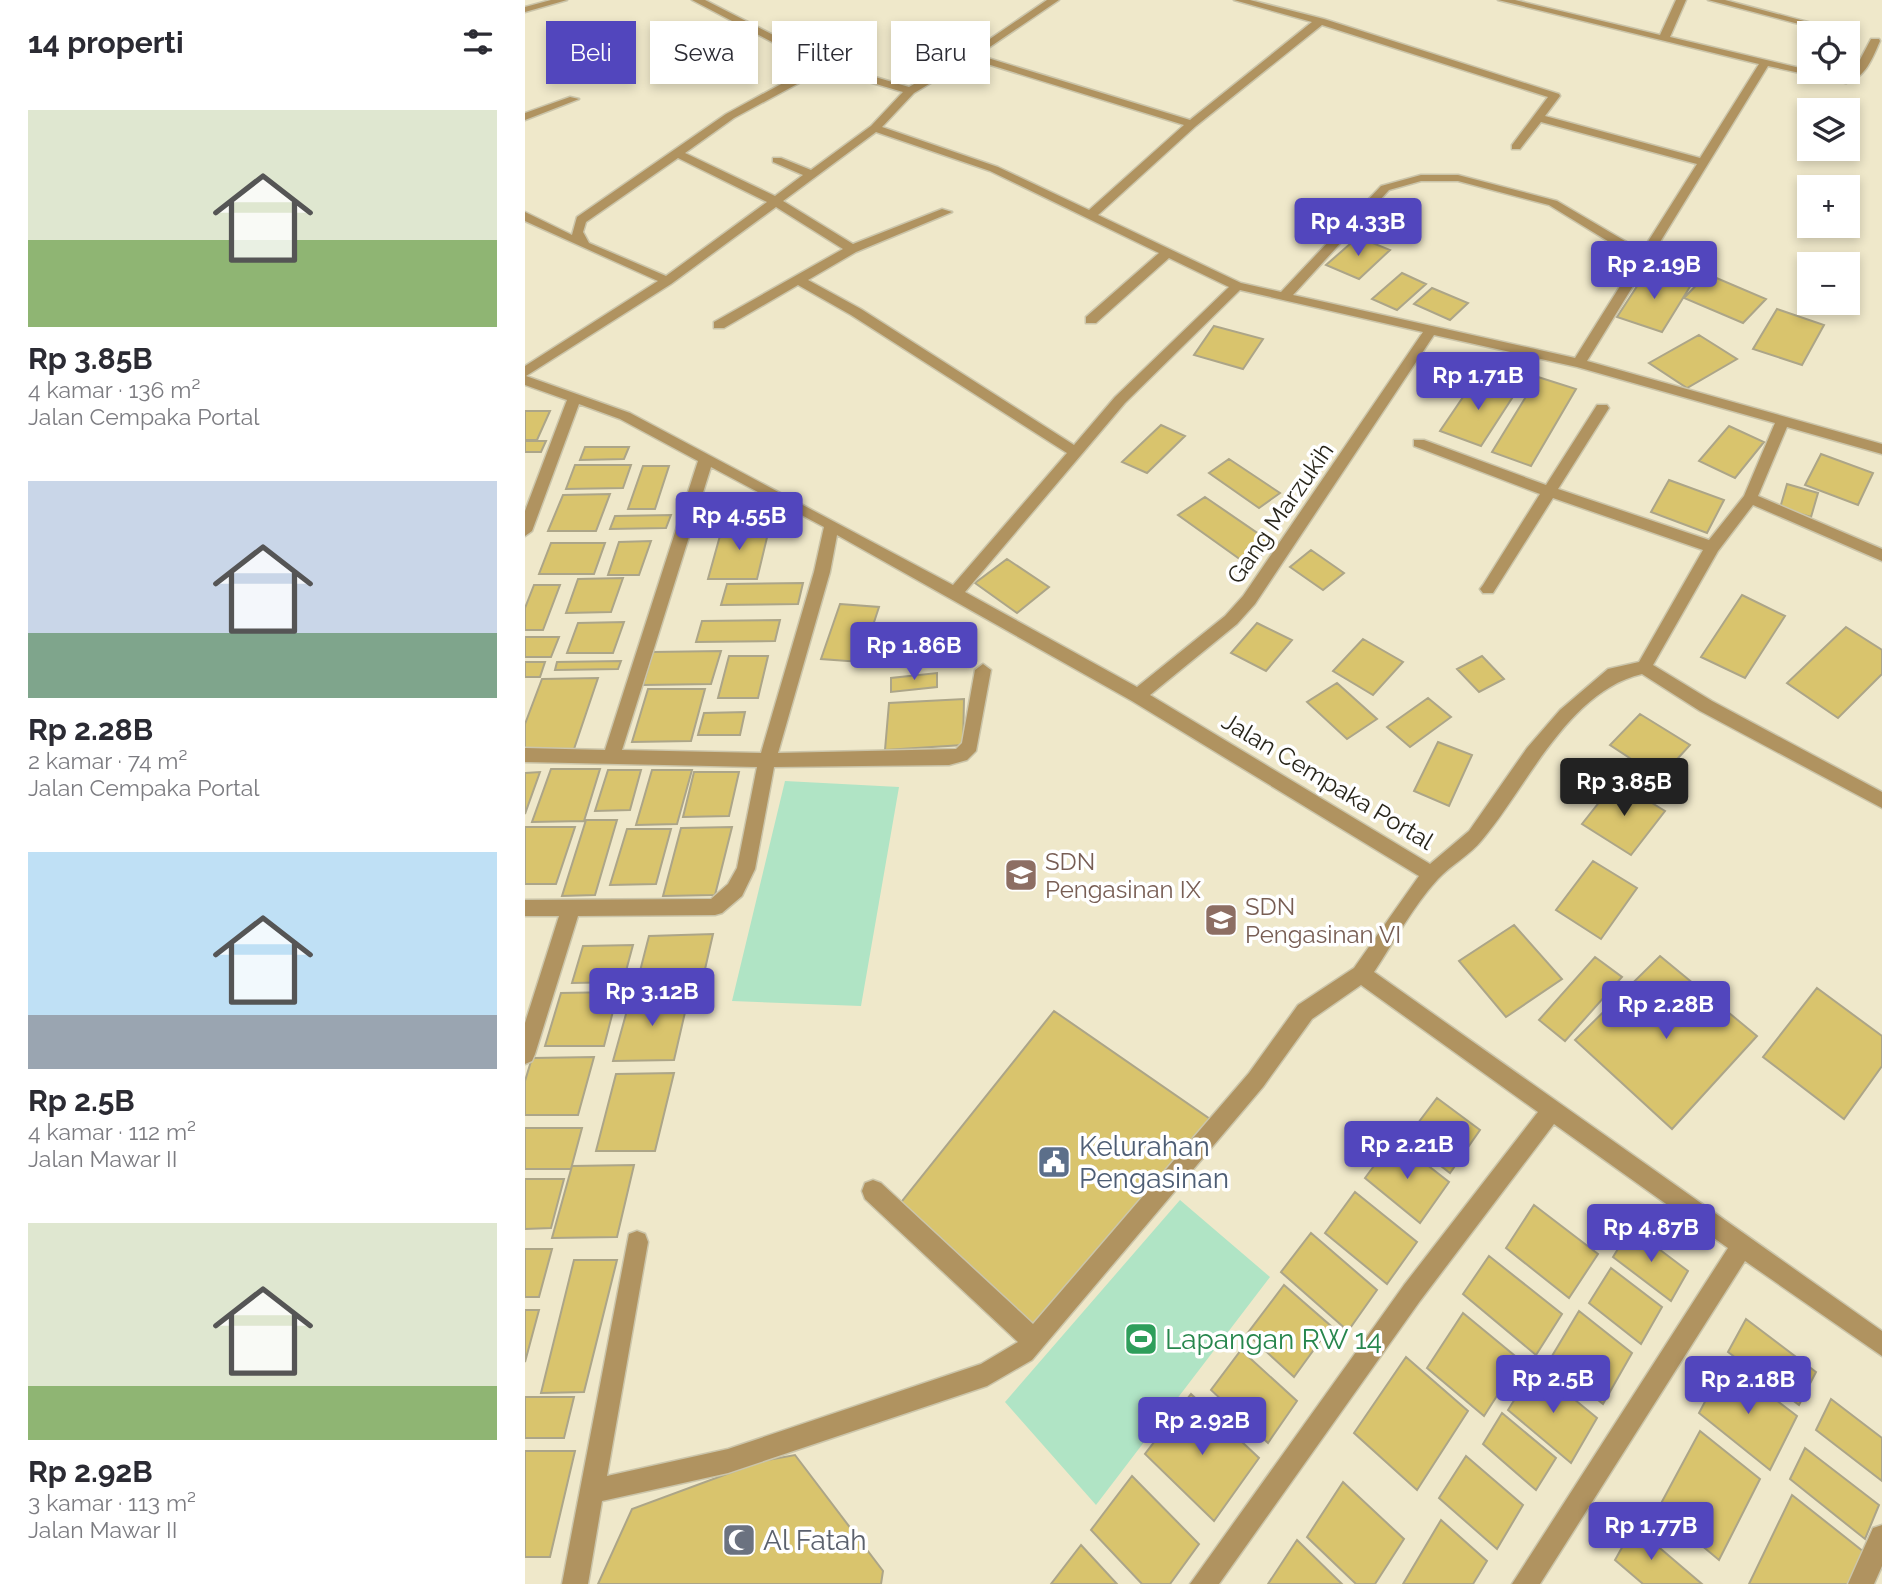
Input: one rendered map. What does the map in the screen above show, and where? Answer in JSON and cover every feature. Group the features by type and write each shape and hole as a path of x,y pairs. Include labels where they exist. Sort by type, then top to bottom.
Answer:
{"street":[{"path":"528,7 562,0"},
{"path":"697,0 772,38"},
{"path":"990,42 1054,0"},
{"path":"1239,0 1320,21 1555,96 1516,147"},
{"path":"1503,0 1764,64 1849,81 1857,77 1862,38 1713,0"},
{"path":"1664,38 1681,0"},
{"path":"1090,216 1192,124 1320,21"},
{"path":"990,61 1192,124"},
{"path":"1579,363 1764,64"},
{"path":"877,81 910,91"},
{"path":"584,245 577,232 581,219 730,116 789,84"},
{"path":"525,372 667,281 875,128 910,91 922,84"},
{"path":"525,117 574,99"},
{"path":"1538,118 1703,162"},
{"path":"875,128 994,169 1237,286 1579,363 1882,449"},
{"path":"677,153 775,201 852,250"},
{"path":"777,160 813,175"},
{"path":"1283,298 1385,188 1421,178 1458,178 1553,203 1644,258"},
{"path":"719,325 852,250 946,212"},
{"path":"525,216 667,281"},
{"path":"1091,320 1167,253"},
{"path":"799,280 856,312 1075,452"},
{"path":"956,592 1121,400 1237,286"},
{"name":"Gang Marzukih","path":"1138,696 1231,620 1249,600 1431,330"},
{"name":"Jalan Cempaka Portal","path":"525,380 625,416 956,592 1138,696 1431,874 1361,974"},
{"path":"525,531 575,397"},
{"path":"1489,589 1602,408"},
{"path":"1644,667 1712,547 1750,498 1783,420"},
{"path":"1419,443 1712,547"},
{"path":"611,757 706,459"},
{"path":"1750,498 1882,555"},
{"path":"525,908 715,907 735,890 746,869 767,760 822,572 832,525"},
{"path":"1431,874 1475,836 1533,753 1566,715 1614,674 1644,667 1706,706 1882,801"},
{"path":"525,755 767,760 961,755 970,747 983,670"},
{"path":"525,1055 549,987 571,908"},
{"path":"590,1492 728,1461 837,1425 986,1374 1035,1342 1256,1080 1305,1012 1361,974 1882,1345"},
{"path":"1203,1584 1269,1496 1412,1293 1552,1110"},
{"path":"873,1191 1035,1342"},
{"path":"575,1584 637,1242"},
{"path":"1525,1584 1743,1244"},
{"path":"1861,1584 1882,1537"}],"green space":[{"path":"785,781 899,787 861,1006 732,1001"},
{"name":"Lapangan RW 14","path":"1180,1200 1270,1277 1096,1505 1005,1402"}],"building":[{"path":"1358,237 1390,250 1359,279 1326,265"},
{"path":"1647,271 1691,285 1662,332 1617,317"},
{"path":"1402,273 1426,284 1397,310 1372,299"},
{"path":"1707,274 1766,299 1743,323 1684,298"},
{"path":"1432,288 1468,303 1450,320 1414,304"},
{"path":"1777,309 1824,325 1802,365 1753,349"},
{"path":"1214,326 1263,339 1243,369 1194,355"},
{"path":"1699,335 1737,359 1687,388 1649,363"},
{"path":"1538,377 1576,389 1531,466 1492,452"},
{"path":"1476,378 1516,392 1481,446 1440,431"},
{"path":"525,411 550,411 537,440 525,440"},
{"path":"1161,425 1185,436 1147,473 1122,462"},
{"path":"1729,426 1764,442 1735,478 1699,461"},
{"path":"525,441 546,441 541,452 525,452"},
{"path":"585,447 629,447 624,459 580,460"},
{"path":"1821,454 1873,473 1858,505 1805,485"},
{"path":"1229,459 1280,493 1259,508 1209,473"},
{"path":"575,465 631,465 623,488 566,489"},
{"path":"643,466 669,466 655,509 628,509"},
{"path":"1669,480 1724,500 1707,533 1651,512"},
{"path":"1787,484 1818,493 1811,517 1780,508"},
{"path":"610,494 596,531 548,531 563,495"},
{"path":"1205,497 1275,545 1248,565 1178,515"},
{"path":"671,515 666,528 610,529 615,516"},
{"path":"723,525 770,525 757,579 708,579"},
{"path":"651,541 639,575 608,575 619,542"},
{"path":"551,543 605,543 594,574 539,574"},
{"path":"1311,550 1344,573 1323,590 1290,567"},
{"path":"1007,559 1049,587 1017,613 975,583"},
{"path":"623,578 611,612 566,613 578,579"},
{"path":"803,583 798,604 721,605 727,584"},
{"path":"534,585 560,585 543,630 525,630 525,608"},
{"path":"1742,595 1785,616 1745,678 1701,657"},
{"path":"840,604 879,607 861,662 821,659"},
{"path":"780,620 775,641 696,642 702,621"},
{"path":"624,622 613,653 567,653 578,623"},
{"path":"1257,623 1292,640 1266,671 1231,653"},
{"path":"941,625 944,651 899,658 896,632"},
{"path":"1846,627 1882,650 1882,674 1838,718 1787,683"},
{"path":"525,637 559,637 551,657 525,657"},
{"path":"1363,639 1403,662 1373,695 1333,671"},
{"path":"721,651 711,684 643,685 653,652"},
{"path":"729,656 768,656 758,698 718,698"},
{"path":"1482,656 1504,679 1479,692 1457,669"},
{"path":"621,661 618,669 555,670 557,662"},
{"path":"525,662 545,662 540,677 525,677"},
{"path":"937,673 937,687 891,692 891,678"},
{"path":"598,678 574,749 525,750 525,724 542,679"},
{"path":"1337,683 1377,719 1347,739 1307,702"},
{"path":"648,689 705,689 691,741 632,742"},
{"path":"1428,698 1451,717 1410,747 1387,727"},
{"path":"964,699 963,745 885,750 889,703"},
{"path":"745,712 740,735 698,735 704,713"},
{"path":"1640,714 1690,745 1660,778 1610,745"},
{"path":"1438,742 1472,755 1449,806 1414,791"},
{"path":"551,769 600,769 584,821 532,822"},
{"path":"608,770 641,770 630,810 595,811"},
{"path":"652,770 692,770 677,824 636,825"},
{"path":"540,772 525,814 525,773"},
{"path":"694,772 739,772 729,816 683,817"},
{"path":"1616,781 1665,811 1631,855 1582,824"},
{"path":"586,820 617,820 595,895 562,896"},
{"path":"525,827 575,827 556,884 525,884"},
{"path":"732,827 715,895 663,896 681,828"},
{"path":"627,829 671,829 656,884 610,885"},
{"path":"1593,861 1637,888 1601,939 1556,910"},
{"path":"1514,925 1562,979 1506,1017 1459,961"},
{"path":"713,934 703,978 638,979 649,936"},
{"path":"633,945 623,982 572,983 583,946"},
{"path":"1660,956 1757,1036 1672,1129 1575,1040"},
{"path":"1595,957 1622,977 1565,1041 1539,1020"},
{"path":"1817,988 1882,1036 1882,1066 1844,1119 1763,1057"},
{"path":"618,992 604,1046 545,1046 561,993"},
{"path":"689,995 674,1060 613,1061 631,996"},
{"name":"Kelurahan Pengasinan","path":"1054,1011 1210,1119 1035,1327 899,1205"},
{"path":"594,1057 578,1115 525,1115 525,1081 532,1058"},
{"path":"674,1073 655,1151 596,1151 616,1074"},
{"path":"1437,1098 1480,1130 1450,1173 1406,1139"},
{"path":"525,1128 582,1128 571,1169 525,1169"},
{"path":"1394,1139 1449,1182 1420,1223 1365,1178"},
{"path":"634,1165 617,1237 552,1238 572,1166"},
{"path":"525,1179 564,1179 551,1228 525,1229"},
{"path":"1355,1192 1417,1242 1387,1284 1325,1233"},
{"path":"1534,1205 1598,1254 1569,1298 1506,1248"},
{"path":"1631,1228 1688,1271 1671,1301 1613,1257"},
{"path":"1311,1233 1377,1290 1348,1331 1281,1272"},
{"path":"525,1249 552,1249 539,1297 525,1297"},
{"path":"1489,1256 1562,1314 1536,1355 1463,1294"},
{"path":"574,1260 617,1260 584,1392 541,1393"},
{"path":"1611,1268 1662,1307 1641,1344 1589,1303"},
{"path":"1284,1285 1331,1326 1294,1377 1247,1334"},
{"path":"525,1310 539,1310 525,1362"},
{"path":"1579,1311 1632,1353 1603,1404 1549,1361"},
{"path":"1463,1313 1520,1360 1484,1416 1427,1368"},
{"path":"1746,1319 1816,1372 1799,1405 1728,1352"},
{"path":"1241,1350 1297,1401 1268,1443 1211,1390"},
{"path":"1406,1357 1468,1411 1417,1490 1354,1433"},
{"path":"1726,1362 1797,1416 1770,1470 1699,1413"},
{"path":"1535,1367 1597,1418 1571,1463 1508,1410"},
{"path":"1191,1394 1259,1458 1214,1521 1145,1454"},
{"path":"525,1397 574,1397 564,1438 525,1438"},
{"path":"1831,1399 1882,1438 1882,1481 1816,1430"},
{"path":"1502,1413 1556,1458 1536,1490 1483,1444"},
{"path":"1700,1431 1760,1479 1719,1560 1658,1509"},
{"path":"1805,1448 1879,1505 1865,1539 1790,1479"},
{"path":"525,1451 575,1451 550,1557 525,1557"},
{"name":"Al Fatah","path":"795,1455 883,1571 881,1584 598,1584 632,1509 762,1461"},
{"path":"1466,1456 1523,1505 1497,1549 1439,1498"},
{"path":"1132,1476 1199,1544 1170,1584 1142,1584 1091,1530"},
{"path":"1343,1482 1404,1539 1375,1584 1356,1584 1307,1537"},
{"path":"1792,1495 1864,1552 1849,1584 1749,1584"},
{"path":"1441,1520 1487,1561 1473,1584 1403,1584"},
{"path":"1634,1526 1702,1584 1643,1584 1615,1560"},
{"path":"1297,1540 1342,1584 1268,1584"},
{"path":"1081,1545 1117,1584 1051,1584"}],"place":[{"name":"SDN Pengasinan IX","path":"1021,875"},
{"name":"SDN Pengasinan VI","path":"1221,920"},
{"name":"Kelurahan Pengasinan","path":"1054,1162"},
{"name":"Lapangan RW 14","path":"1141,1339"},
{"name":"Al Fatah","path":"739,1540"}]}
